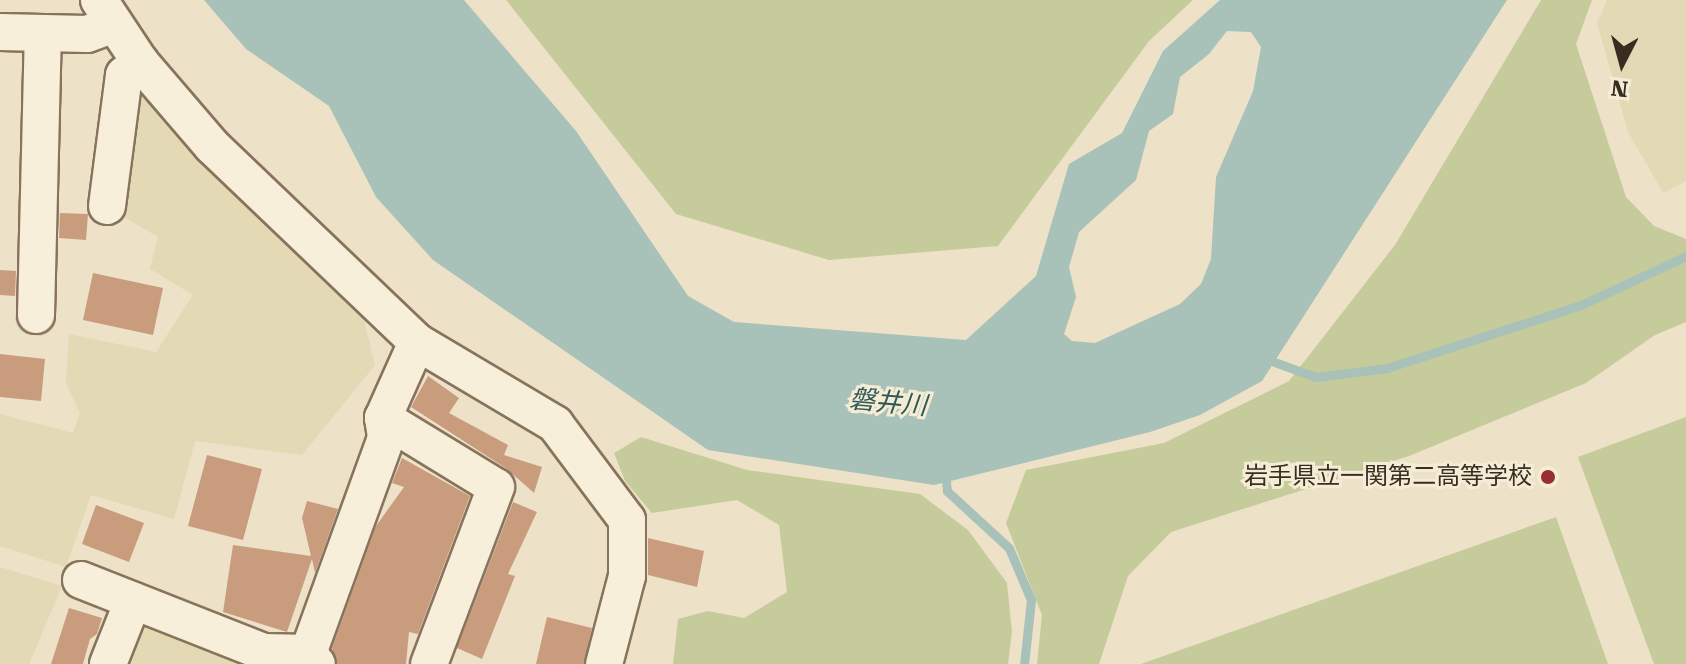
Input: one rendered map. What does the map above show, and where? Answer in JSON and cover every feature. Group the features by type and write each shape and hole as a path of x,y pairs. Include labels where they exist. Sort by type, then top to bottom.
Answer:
{"street":[{"path":"0,32 87,34 106,12 140,62 212,146 417,342 555,424 627,520 627,576 604,664"},
{"path":"36,315 43,33"},
{"path":"107,206 124,75 140,62"},
{"path":"81,580 261,658 312,659 386,438 383,418 417,342"},
{"path":"383,418 496,487 429,664"},
{"path":"108,664 133,601"}],"shaded area":[{"path":"1607,0 1686,0 1686,181 1663,193 1628,132 1597,23"},
{"path":"144,84 361,307 375,365 302,455 195,441 174,519 91,495 66,567 0,546 0,414 73,433 80,413 66,383 69,334 156,352 193,295 150,269 158,237 117,213 135,93"},
{"path":"0,567 62,586 29,664 0,664"},
{"path":"152,620 242,654 243,664 122,664 139,623"}],"green space":[{"path":"506,0 1193,0 1149,41 998,246 829,260 676,214"},
{"path":"1541,0 1592,0 1576,44 1626,197 1654,226 1686,239 1686,322 1655,335 1586,383 1409,456 1171,532 1128,576 1099,664 1037,664 1042,615 1006,523 1026,470 1164,443 1289,381 1395,245"},
{"path":"1686,417 1686,664 1654,664 1578,457"},
{"path":"641,437 747,470 920,494 968,530 1007,583 1012,632 1008,664 673,664 678,619 708,611 744,618 787,592 779,525 737,500 652,513 625,481 614,453"},
{"path":"1556,517 1608,664 1141,664"}],"water":[{"name":"磐井川","path":"204,0 464,0 576,131 688,296 734,322 966,340 1036,276 1069,164 1122,133 1163,51 1220,0 1507,0 1262,381 1200,415 1150,432 934,485 708,450 433,260 376,197 329,106 246,49","holes":["1227,31 1251,32 1261,47 1253,91 1216,177 1211,259 1201,284 1180,304 1095,343 1072,341 1064,334 1076,297 1069,267 1079,232 1136,180 1149,131 1173,114 1180,77 1209,54"]}],"building":[{"path":"60,213 88,214 86,240 59,238"},
{"path":"0,270 16,271 15,296 0,295"},
{"path":"93,273 163,288 153,335 83,320"},
{"path":"0,354 45,359 41,401 0,397"},
{"path":"428,376 459,398 449,413 508,445 504,455 542,467 534,493 507,469 411,407"},
{"path":"207,455 262,469 243,540 188,526"},
{"path":"402,458 470,496 418,634 409,632 406,664 337,664 332,648 376,526 404,487 392,483"},
{"path":"307,501 338,509 315,573 312,559 287,632 223,612 233,545 311,556 302,518"},
{"path":"513,502 537,512 508,574 515,576 482,659 457,648"},
{"path":"96,505 144,523 129,562 82,544"},
{"path":"648,538 704,551 697,587 648,575"},
{"path":"69,608 102,618 97,634 90,639 83,664 51,664"},
{"path":"547,617 592,628 584,664 536,664"}],"waterway":[{"path":"1266,359 1316,377 1387,368 1581,305 1686,256"},
{"path":"945,472 947,491 1009,548 1031,600 1024,664"}],"place":[{"name":"岩手県立一関第二高等学校","path":"1548,477"}]}
